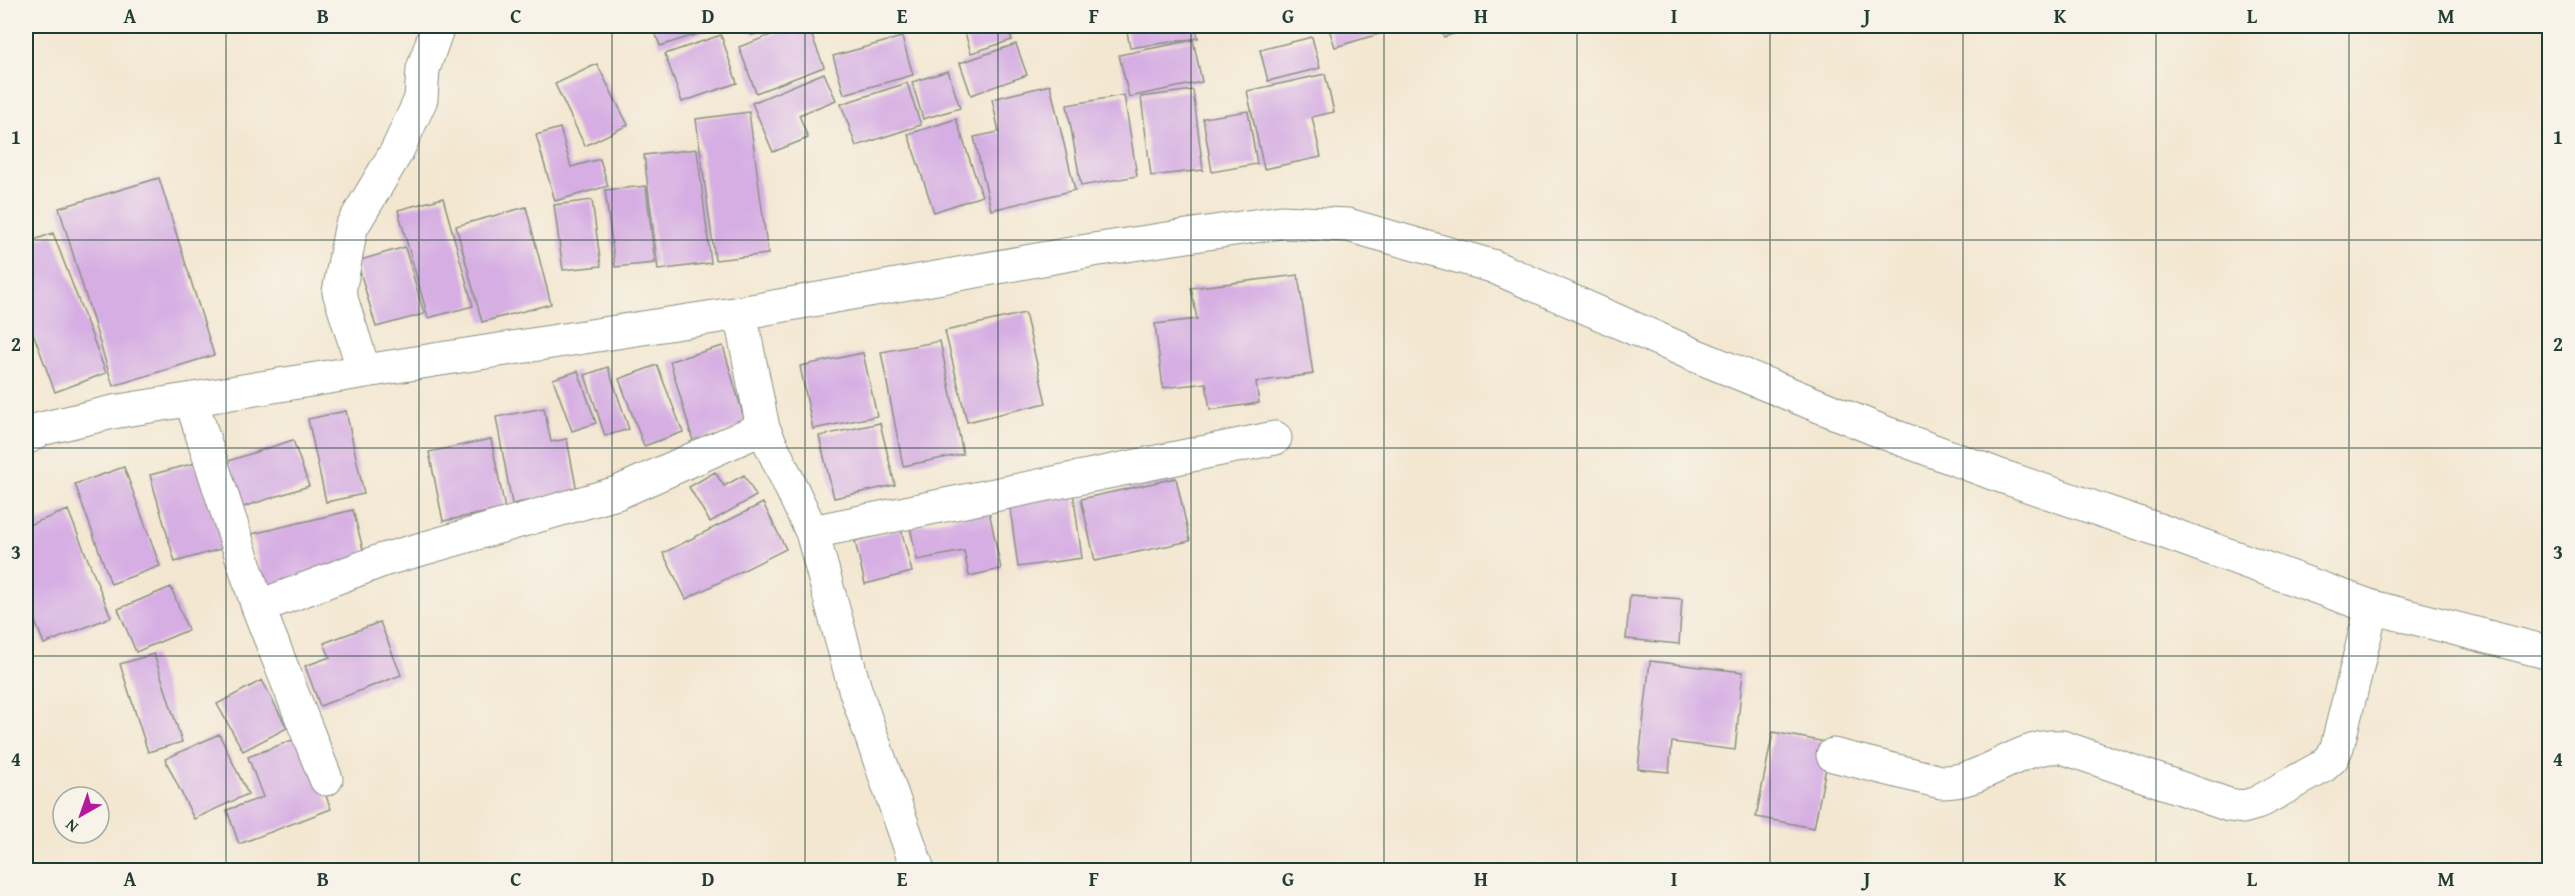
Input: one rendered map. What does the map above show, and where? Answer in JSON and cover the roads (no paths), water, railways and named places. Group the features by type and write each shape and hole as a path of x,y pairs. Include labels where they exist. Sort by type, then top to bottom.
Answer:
{"street":[{"path":"364,371 339,292 351,228 397,151 421,99 423,69 438,26"},
{"path":"26,438 41,429 74,420 364,371 740,313 1093,250 1281,222 1348,225 1492,266 1692,354 1883,432 2372,607 2550,653"},
{"path":"740,313 763,428 812,532 836,628 855,689 918,870"},
{"path":"191,400 258,607 326,780"},
{"path":"258,607 383,560 617,493 763,428"},
{"path":"812,532 1275,438"},
{"path":"1833,755 1941,782 1955,782 1972,778 2032,749 2045,746 2062,747 2229,805 2243,807 2257,803 2322,767 2331,758 2337,747 2372,607"}]}
